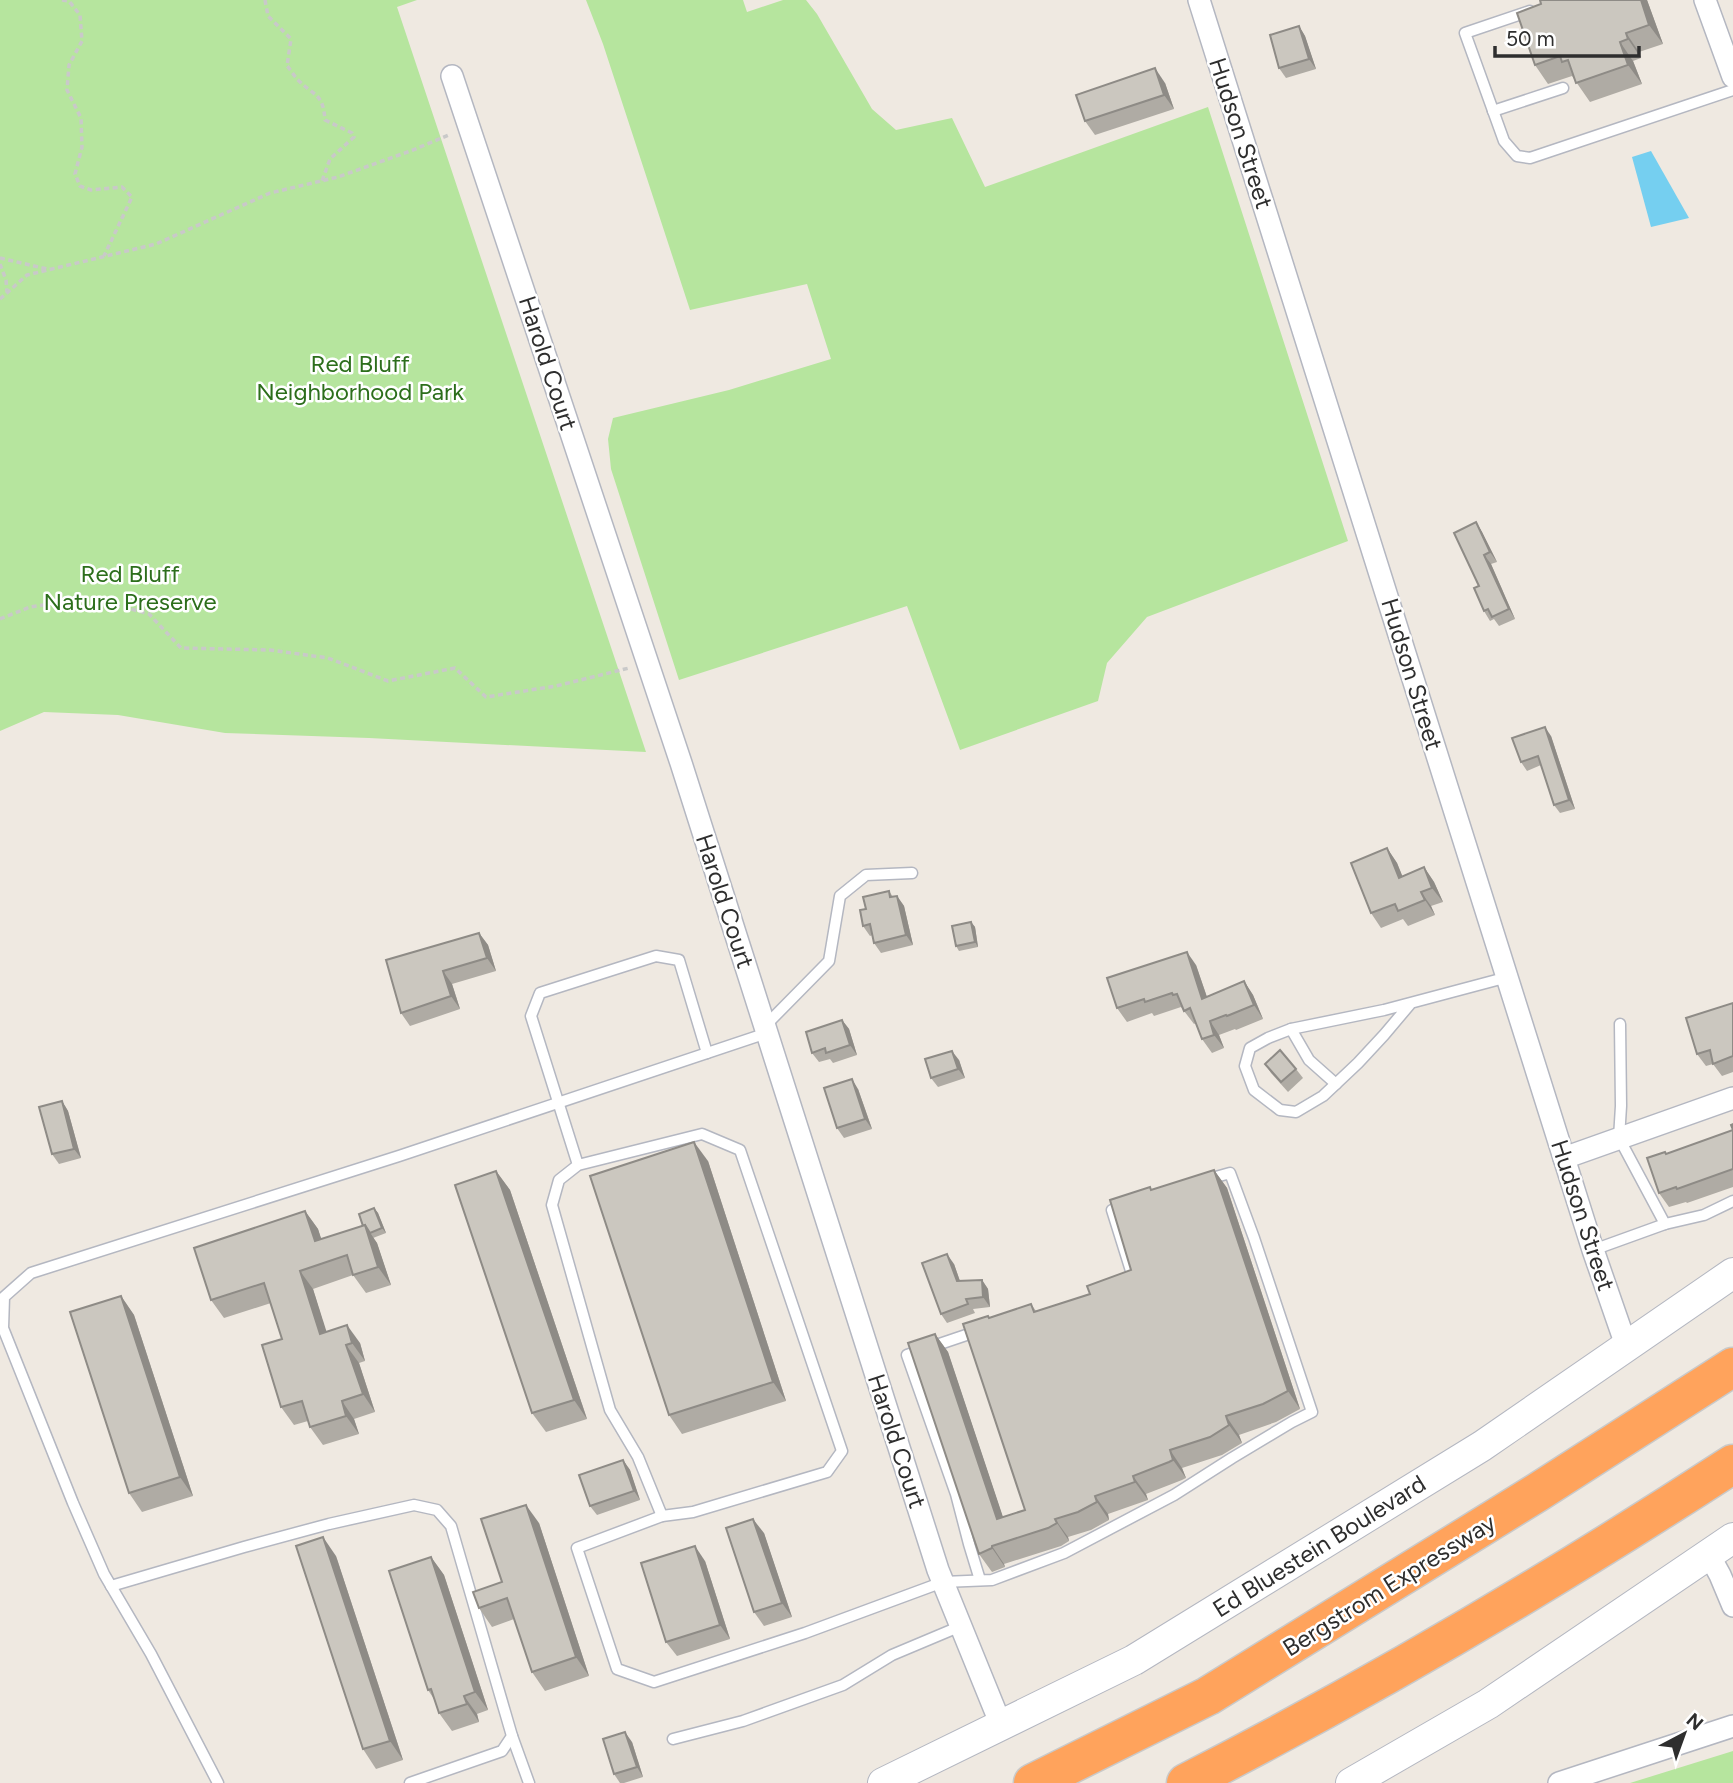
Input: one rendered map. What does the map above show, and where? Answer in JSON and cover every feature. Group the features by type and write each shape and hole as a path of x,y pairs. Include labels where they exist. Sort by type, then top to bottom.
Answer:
{"highway":[{"name":"Bergstrom Expressway","path":"1034,1783 1208,1696 1538,1493 1733,1367"},
{"path":"1186,1783 1414,1660 1595,1553 1733,1464"}],"main road":[{"name":"Ed Bluestein Boulevard","path":"883,1783 1134,1660 1482,1446 1733,1273"},
{"path":"1351,1783 1488,1704 1733,1538"}],"street":[{"name":"Hudson Street","path":"1199,0 1593,1250 1627,1348"},
{"path":"1705,0 1733,77"},
{"name":"Harold Court","path":"452,76 648,663 943,1582 1001,1725"},
{"path":"1564,1158 1733,1098"},
{"path":"1709,1555 1733,1606"},
{"path":"1559,1783 1733,1726"}],"lane":[{"path":"1530,11 1465,33 1504,141 1517,156 1530,158 1733,90"},
{"path":"1493,111 1563,88"},
{"path":"218,1783 151,1654 104,1574 3,1328 4,1297 32,1273 399,1156 707,1053 766,1030 829,961 840,896 866,875 912,873"},
{"path":"578,1165 531,1016 540,993 656,956 679,960 707,1053"},
{"path":"1411,1003 1336,1084 1323,1096 1296,1112 1280,1110 1254,1090 1245,1066 1250,1048 1268,1038 1291,1029 1384,1010 1508,977"},
{"path":"1620,1024 1619,1139 1665,1224"},
{"path":"1291,1029 1309,1060 1336,1084"},
{"path":"662,1516 638,1457 610,1410 552,1205 559,1180 578,1165 702,1134 740,1150 842,1451 827,1472 693,1512 662,1516 577,1548 617,1669 653,1682 805,1633 943,1582 992,1580 1064,1553 1174,1495 1312,1412 1230,1173 1195,1183"},
{"path":"1593,1250 1665,1224 1704,1215 1733,1201"},
{"path":"1123,1283 1134,1279 1112,1210 1136,1202"},
{"path":"981,1580 952,1481 907,1355 989,1328"},
{"path":"111,1586 329,1524 414,1505 437,1510 450,1526 512,1736 529,1783"},
{"path":"673,1739 743,1721 843,1685 892,1655 961,1626"},
{"path":"410,1783 502,1751 512,1736"}],"path":[{"path":"62,0 69,1 80,15 82,41 69,65 67,90 81,118 82,147 75,174 80,186 91,190 122,187 132,197 104,256"},
{"path":"265,0 268,16 291,38 287,66 297,79 317,95 324,106 325,120 354,136 330,159 322,181"},
{"path":"0,299 27,275 156,244 270,193 338,177 469,127"},
{"path":"0,258 49,270"},
{"path":"0,264 7,292"},
{"path":"0,619 30,607 91,598 149,614 181,648 270,650 328,658 388,681 455,668 486,697 556,686 648,663"}],"green space":[{"path":"0,0 417,0 397,7 646,752 225,733 118,715 44,712 0,731"},
{"path":"586,0 743,0 747,12 783,0 806,0 817,14 872,109 896,130 952,118 985,187 1208,107 1348,541 1147,617 1107,663 1098,701 960,750 907,606 679,680 611,469 608,439 613,418 729,390 831,359 807,284 690,310 603,44"},
{"path":"1733,1751 1733,1783 1630,1783"}],"water":[{"path":"1651,151 1689,218 1651,227 1632,157"}],"building":[{"path":"1540,0 1641,0 1649,25 1626,33 1628,39 1620,42 1628,65 1576,83 1568,60 1562,62 1560,56 1535,65 1517,13 1541,4"},
{"path":"1299,26 1309,59 1279,68 1270,35"},
{"path":"1155,68 1164,95 1085,121 1076,95"},
{"path":"1476,522 1490,552 1484,555 1509,609 1492,617 1488,609 1484,611 1474,588 1479,586 1454,533"},
{"path":"1545,727 1569,800 1554,805 1538,756 1521,762 1512,738"},
{"path":"1387,848 1399,878 1424,867 1432,888 1421,892 1425,900 1398,911 1395,904 1371,913 1351,863"},
{"path":"889,891 890,897 897,896 906,935 874,943 870,924 863,926 860,910 866,909 863,897"},
{"path":"971,922 975,942 956,946 952,926"},
{"path":"479,933 487,958 443,971 451,996 401,1013 386,960"},
{"path":"1187,952 1202,999 1244,981 1254,1005 1210,1021 1214,1035 1202,1039 1190,1008 1184,1011 1177,994 1172,993 1145,1002 1144,999 1117,1008 1107,978"},
{"path":"1733,1003 1733,1056 1713,1064 1710,1050 1697,1054 1686,1018"},
{"path":"842,1020 850,1045 826,1053 825,1048 812,1053 806,1032"},
{"path":"1280,1050 1296,1069 1281,1082 1265,1064"},
{"path":"952,1051 958,1069 931,1078 925,1059"},
{"path":"852,1079 865,1119 837,1128 824,1088"},
{"path":"62,1101 74,1149 52,1154 39,1107"},
{"path":"1733,1130 1733,1169 1659,1193 1647,1158"},
{"path":"694,1142 773,1382 669,1415 590,1176"},
{"path":"1214,1170 1288,1391 1263,1404 1226,1416 1229,1425 1210,1437 1170,1450 1173,1460 1133,1476 1135,1482 1095,1496 1097,1502 1078,1512 1055,1519 1057,1523 1048,1528 992,1546 979,1554 908,1343 935,1334 997,1519 1025,1510 963,1324 1031,1304 1034,1312 1090,1294 1087,1286 1131,1270 1110,1200"},
{"path":"496,1171 574,1400 532,1413 455,1185"},
{"path":"374,1208 382,1228 370,1233 365,1225 363,1226 359,1214"},
{"path":"305,1211 315,1241 365,1225 378,1267 353,1275 347,1255 300,1271 320,1334 347,1325 352,1343 346,1345 363,1394 342,1401 346,1416 310,1427 302,1401 281,1407 262,1345 282,1339 264,1283 211,1300 194,1248"},
{"path":"947,1254 957,1281 982,1280 983,1297 966,1299 968,1304 941,1314 922,1263"},
{"path":"121,1296 180,1477 129,1493 70,1312"},
{"path":"623,1460 634,1491 590,1506 579,1475"},
{"path":"526,1505 576,1657 532,1672 507,1598 479,1608 473,1592 502,1582 481,1519"},
{"path":"753,1519 782,1603 754,1612 726,1528"},
{"path":"323,1537 390,1741 363,1749 296,1546"},
{"path":"695,1546 720,1625 666,1642 641,1563"},
{"path":"431,1557 475,1692 464,1696 467,1704 439,1713 431,1689 428,1690 389,1571"},
{"path":"625,1732 637,1767 614,1774 603,1739"}],"park label":[{"name":"Red Bluff Neighborhood Park","path":"360,377"},
{"name":"Red Bluff Nature Preserve","path":"130,587"}]}
